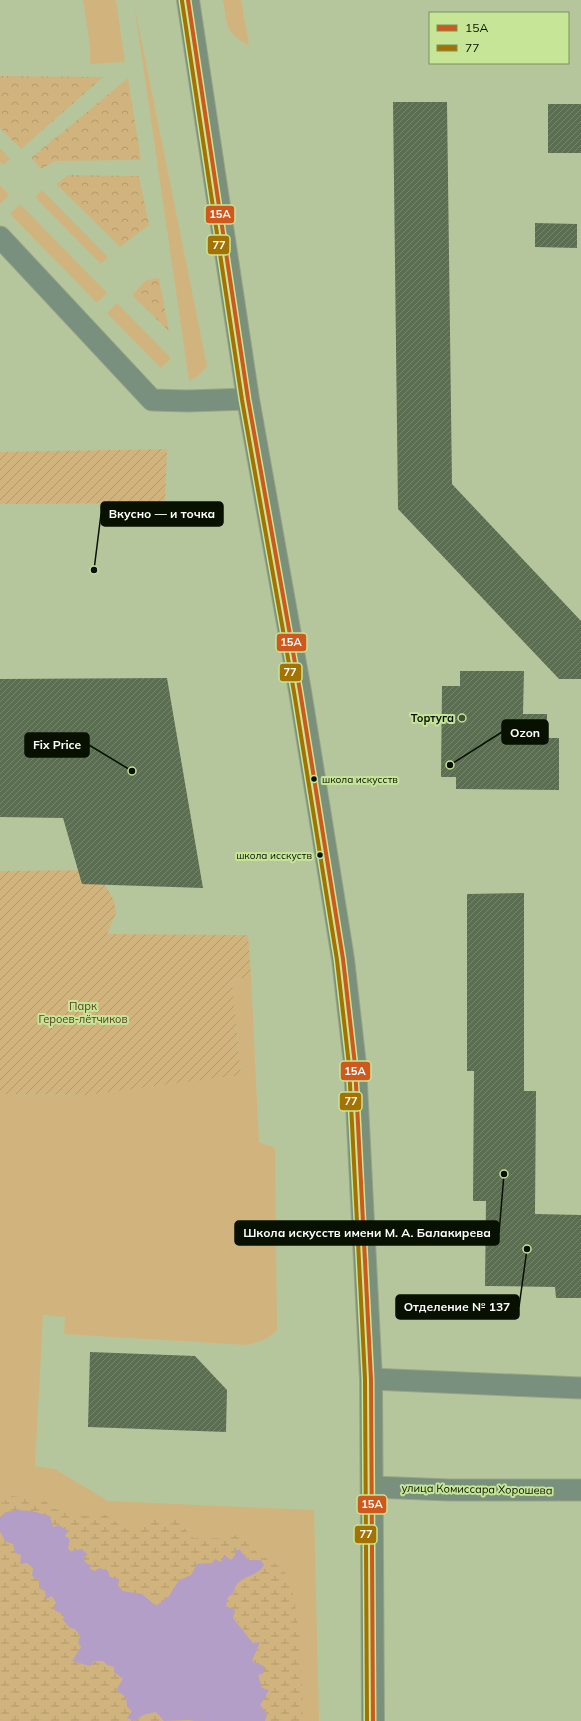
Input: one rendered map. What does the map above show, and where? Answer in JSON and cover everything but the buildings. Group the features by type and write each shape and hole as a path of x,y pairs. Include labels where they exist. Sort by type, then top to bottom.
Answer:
{"main road":[{"path":"188,0 248,399 292,645 343,959 355,1065 371,1379 374,1721"}],"street":[{"path":"0,237 152,400 187,401 248,399"},
{"path":"371,1379 581,1388"},
{"name":"улица Комиссара Хорошева","path":"373,1487 449,1490 581,1490"}],"green space":[{"path":"83,0 116,0 125,62 90,64 90,46"},
{"path":"223,0 241,0 249,45 235,37 228,27"},
{"path":"134,4 207,366 198,376 189,381"},
{"path":"0,76 103,77 21,149 0,128"},
{"path":"128,78 141,160 55,161 41,169 31,158"},
{"path":"0,148 10,159 3,165 0,162"},
{"path":"68,175 139,176 149,225 120,247 56,184"},
{"path":"0,185 9,195 0,204"},
{"path":"42,190 108,257 101,264 35,197"},
{"path":"20,204 107,293 97,303 10,214"},
{"path":"159,278 169,331 132,295 146,280"},
{"path":"117,303 171,358 161,368 107,313"},
{"path":"167,449 165,503 0,504 0,452"},
{"name":"Парк Героев-лётчиков","path":"96,870 114,900 116,913 107,934 248,935 251,977 232,980 241,1075 87,1095 0,1094 0,871"},
{"path":"251,977 259,1142 275,1148 277,1331 264,1340 247,1345 64,1334 65,1317 43,1315 35,1466 55,1469 108,1501 314,1510 319,1721 0,1721 0,1094 87,1095 241,1075 232,980"},
{"path":"7,1495 27,1498 33,1505 45,1501 55,1509 79,1516 106,1515 126,1529 152,1520 175,1519 194,1538 227,1538 239,1534 255,1551 280,1567 289,1581 294,1598 300,1642 303,1721 265,1721 267,1714 260,1706 260,1683 252,1661 260,1643 253,1643 226,1606 228,1597 234,1593 238,1584 261,1570 255,1559 248,1560 240,1550 235,1551 235,1555 222,1562 197,1564 191,1575 179,1580 169,1596 156,1606 142,1594 123,1591 110,1577 90,1569 83,1558 84,1555 87,1555 82,1549 70,1551 65,1536 53,1527 0,1517 0,1502 4,1503"},
{"path":"0,1531 5,1541 14,1544 15,1553 26,1560 31,1566 39,1579 47,1599 52,1596 80,1636 81,1647 72,1661 103,1661 118,1670 125,1685 127,1707 132,1711 127,1718 135,1721 0,1721"},
{"path":"156,1712 164,1721 135,1721 143,1715"}],"shaded area":[{"path":"18,1510 32,1511 50,1516 53,1527 59,1525 68,1531 65,1536 70,1539 68,1548 70,1551 82,1549 88,1555 84,1556 83,1558 86,1563 91,1565 90,1569 95,1571 99,1568 107,1570 110,1577 119,1579 118,1586 123,1591 142,1594 156,1606 169,1596 179,1580 191,1575 197,1564 212,1563 215,1559 221,1562 224,1555 231,1560 235,1555 235,1550 240,1550 248,1560 261,1560 264,1565 262,1568 237,1584 231,1595 228,1597 226,1606 235,1610 233,1618 253,1643 260,1642 252,1661 264,1666 264,1673 258,1675 262,1688 269,1690 260,1705 267,1714 265,1721 164,1721 156,1712 143,1715 135,1721 127,1718 132,1711 127,1707 126,1697 116,1690 123,1679 114,1672 114,1667 107,1665 103,1661 94,1661 90,1666 72,1661 81,1647 78,1643 80,1636 75,1629 70,1628 63,1620 64,1615 54,1610 56,1603 52,1596 46,1599 45,1591 39,1588 39,1580 32,1576 33,1568 27,1563 20,1564 21,1555 15,1553 13,1544 5,1541 0,1531 0,1517 6,1512"}],"transit line":[{"name":"15А","path":"188,0 248,399 300,691 343,959 355,1065 371,1379 373,1721"},
{"name":"77","path":"182,1 242,400 294,692 337,960 349,1065 365,1379 367,1721"}],"place":[{"name":"Вкусно — и точка","path":"94,570"},
{"name":"Тортуга","path":"462,718"},
{"name":"Ozon","path":"450,765"},
{"name":"Fix Price","path":"132,771"},
{"name":"школа искусств","path":"314,779"},
{"name":"школа исскуств","path":"320,855"},
{"name":"Школа искусств имени М. А. Балакирева","path":"504,1174"},
{"name":"Отделение № 137","path":"527,1249"}]}
